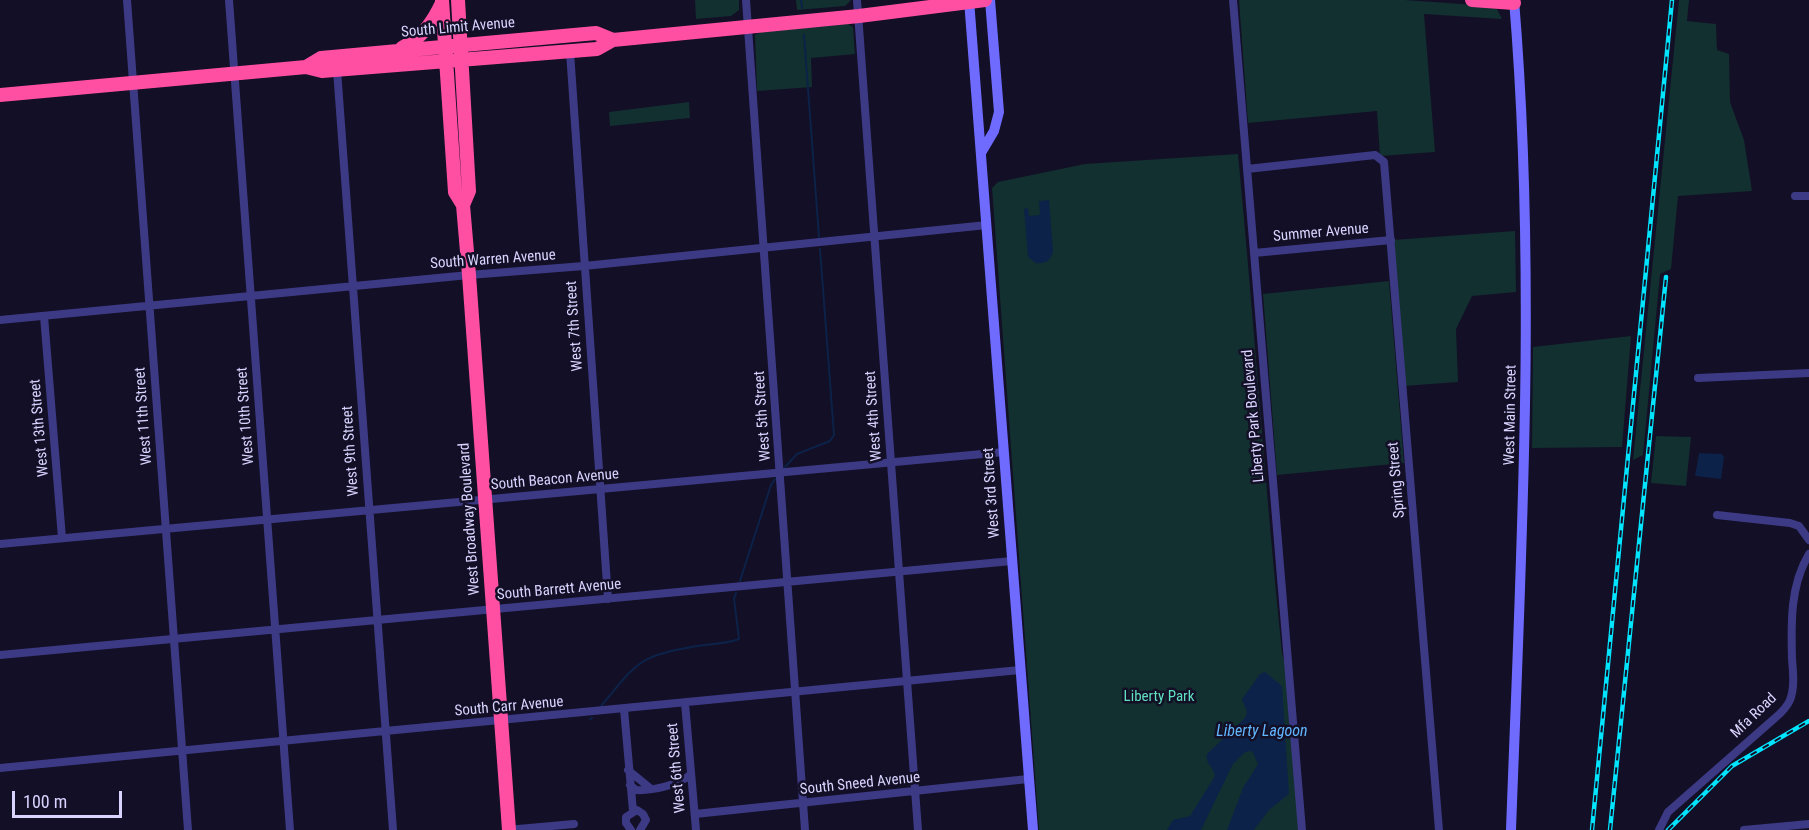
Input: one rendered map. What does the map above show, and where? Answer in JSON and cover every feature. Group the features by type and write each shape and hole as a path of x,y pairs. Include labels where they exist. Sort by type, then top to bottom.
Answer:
{"highway":[{"name":"West Broadway Boulevard","path":"458,0 469,191 463,205"},
{"name":"South Limit Avenue","path":"0,95 306,67 322,71 570,52 597,49 613,40 859,16 914,4 985,0"},
{"path":"1472,0 1514,1"},
{"name":"West Broadway Boulevard","path":"442,1 455,192 463,205 469,275 509,830"},
{"path":"397,50 422,35 435,19 442,1"},
{"name":"South Limit Avenue","path":"306,67 321,58 461,44 596,33 613,40"}],"street":[{"name":"West 11th Street","path":"127,0 188,830"},
{"name":"West 10th Street","path":"229,0 290,830"},
{"name":"West 5th Street","path":"746,0 805,830"},
{"name":"West 4th Street","path":"858,0 918,830"},
{"path":"981,153 994,132 999,112 990,0"},
{"name":"Liberty Park Boulevard","path":"1233,0 1302,830"},
{"name":"West 3rd Street","path":"970,1 1033,830"},
{"name":"West Main Street","path":"1511,830 1527,382 1526,195 1514,1"},
{"name":"West 7th Street","path":"570,52 608,599"},
{"name":"West 9th Street","path":"337,70 393,830"},
{"name":"Spring Street","path":"1247,168 1375,155 1383,159 1439,830"},
{"path":"1795,196 1809,196"},
{"name":"South Warren Avenue","path":"0,320 765,249 987,225"},
{"name":"Summer Avenue","path":"1254,253 1391,240"},
{"name":"West 13th Street","path":"44,316 62,538"},
{"path":"1698,378 1809,373"},
{"name":"South Beacon Avenue","path":"0,544 1004,452"},
{"path":"1717,515 1790,523 1799,526 1809,540"},
{"name":"Mfa Road","path":"1659,830 1668,812 1789,703 1793,681 1791,629 1794,599 1802,565 1809,554"},
{"name":"South Barrett Avenue","path":"0,655 1012,561"},
{"name":"South Carr Avenue","path":"0,768 685,704 1020,670"},
{"name":"West 6th Street","path":"685,704 696,830"},
{"path":"624,709 633,811"},
{"path":"628,770 650,788"},
{"path":"629,784 636,790 645,791 650,788 675,785 691,774"},
{"name":"South Sneed Avenue","path":"695,814 1028,779"},
{"path":"675,785 693,794"},
{"path":"631,830 625,820 633,811"},
{"path":"633,811 645,816 646,824 640,830"},
{"path":"502,830 574,824"},
{"path":"1744,830 1809,824"}],"green space":[{"path":"695,0 739,0 739,10 731,16 696,19"},
{"path":"796,0 851,0 845,6 797,10"},
{"path":"1239,0 1405,0 1489,6 1497,9 1502,19 1424,14 1435,152 1380,156 1377,111 1248,123"},
{"path":"1679,0 1689,0 1687,21 1716,24 1717,50 1729,54 1730,102 1744,140 1752,191 1678,196 1671,269 1660,274 1643,455 1633,460"},
{"path":"848,24 853,27 855,54 811,58 812,87 757,91 755,35 761,32"},
{"path":"689,102 690,118 610,126 609,112"},
{"name":"Liberty Park","path":"1238,154 1276,591 1282,653 1287,673 1300,830 1039,830 992,188 998,182 1085,164"},
{"path":"1515,231 1516,292 1472,296 1456,329 1458,382 1404,386 1393,240"},
{"path":"1389,281 1404,463 1277,475 1263,294"},
{"path":"1631,336 1622,447 1532,448 1533,347"},
{"path":"1656,436 1691,437 1686,486 1651,483"}],"water":[{"path":"1049,200 1053,251 1047,261 1036,263 1028,257 1024,209 1028,208 1029,216 1040,215 1039,201"},
{"path":"1699,453 1722,454 1724,457 1721,479 1695,476"},
{"name":"Liberty Lagoon","path":"1265,672 1282,686 1289,794 1269,810 1254,830 1227,830 1243,788 1258,764 1252,751 1245,752 1233,764 1201,830 1167,830 1173,820 1190,816 1215,776 1207,760 1207,754 1245,718 1247,712 1242,699 1260,674"}],"waterway":[{"path":"801,0 802,8"},
{"path":"804,35 819,237"},
{"path":"785,467 797,454 830,441 834,435 820,249"},
{"path":"740,581 771,485 775,479"},
{"path":"601,706 632,670 650,658 662,653 739,639 734,599 736,593"}],"railway":[{"path":"1592,830 1672,0"},
{"path":"1610,830 1666,277"},
{"path":"1668,830 1732,766 1809,721"}]}
